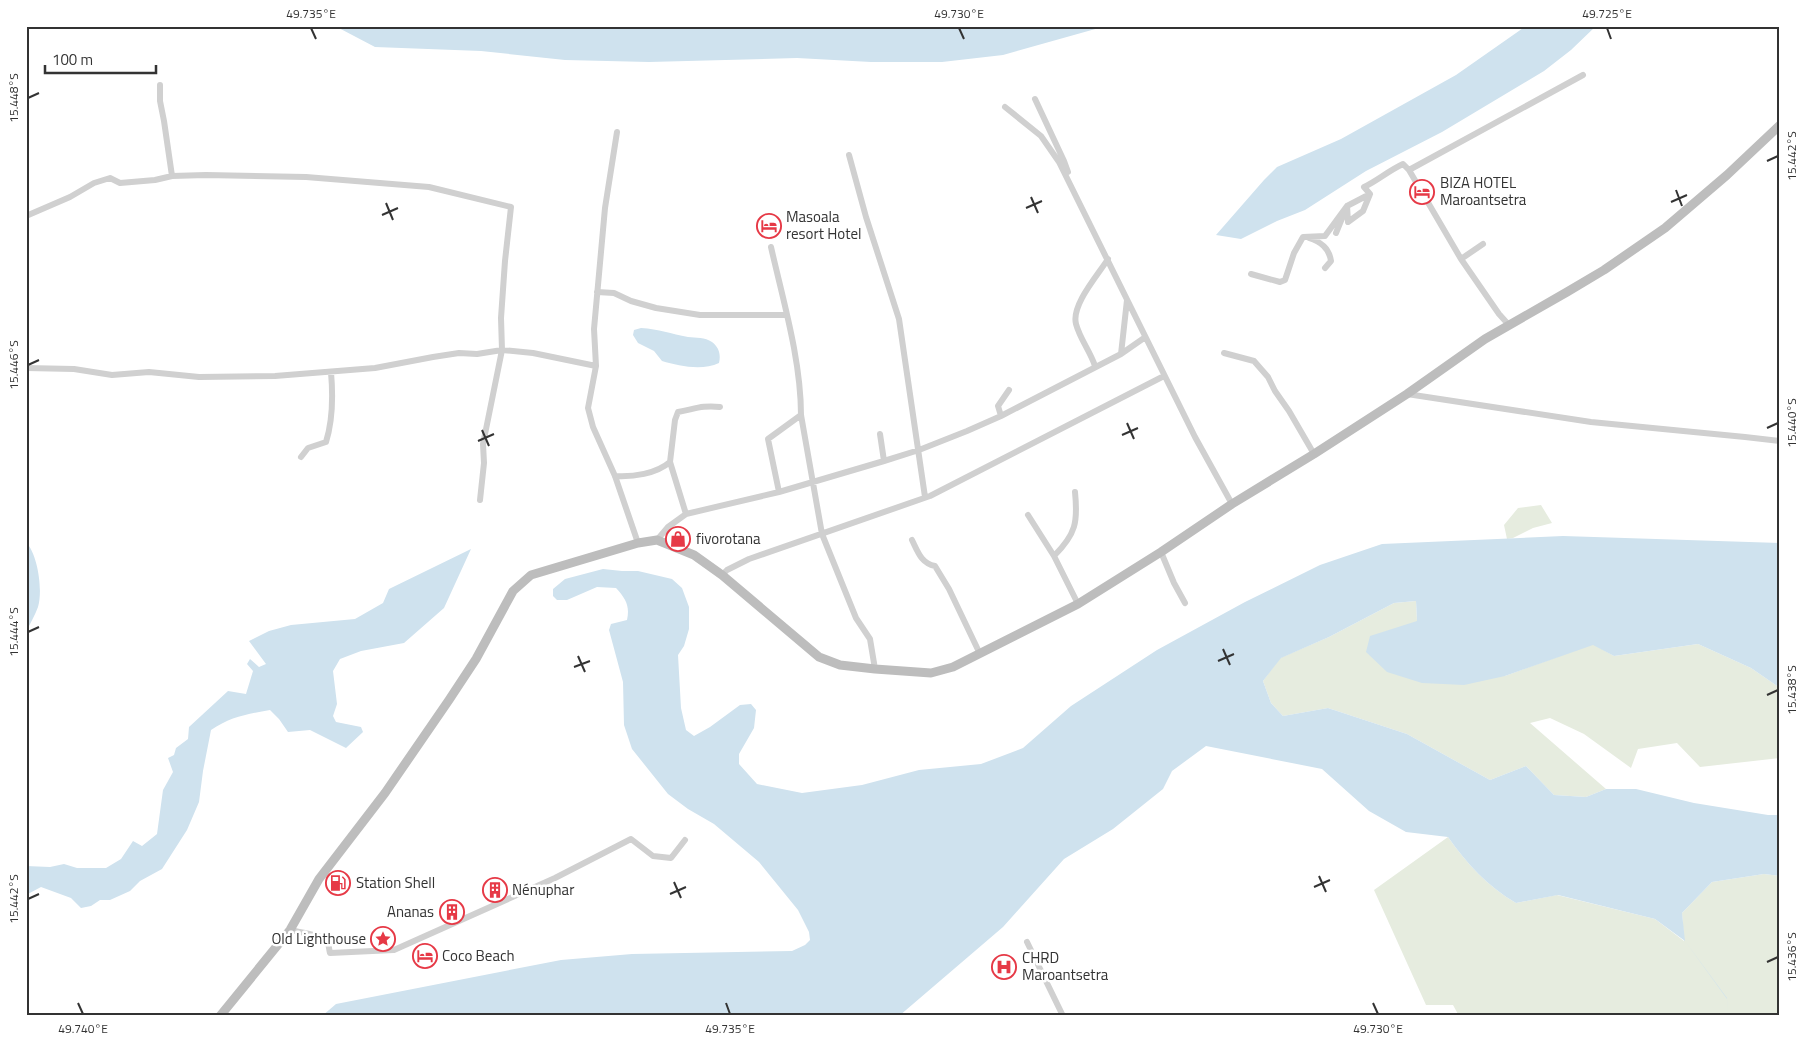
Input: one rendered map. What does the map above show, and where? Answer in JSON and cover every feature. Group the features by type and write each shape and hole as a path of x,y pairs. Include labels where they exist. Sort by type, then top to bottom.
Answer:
{"main road":[{"path":"220,1016 290,930 320,878 385,793 476,659 513,591 531,574 638,543 657,540 694,555 722,575 772,615 819,657 840,665 875,669 931,673 953,667 1078,604 1407,394 1508,324 1567,292 1665,228 1727,175 1780,125"}],"street":[{"path":"1409,170 1583,75"},
{"path":"160,85 160,101 172,176"},
{"path":"1035,99 1064,161 1075,195"},
{"path":"1005,107 1041,136 1060,162 1108,259 1144,338 1232,504"},
{"path":"617,132 605,208 594,329 596,366 588,408 593,427 615,476 638,543"},
{"path":"850,155 866,218 899,319 925,498"},
{"path":"1370,194 1364,187 1376,181 1393,168 1402,164 1409,170 1461,259 1508,324"},
{"path":"26,216 70,198 94,183 110,178 120,183 155,180 172,176 206,175 306,177 429,187 511,207 501,318 502,350 483,444 484,463 480,500"},
{"path":"1347,206 1348,222 1363,211 1370,194"},
{"path":"1303,237 1325,236 1347,206 1370,194"},
{"path":"1336,233 1347,206"},
{"path":"1303,237 1320,242 1330,253 1331,261 1325,268"},
{"path":"1252,274 1280,282 1285,280 1294,253 1303,237"},
{"path":"1461,259 1483,244"},
{"path":"771,247 787,315 801,396 801,415 822,534 856,618 870,640 875,669"},
{"path":"1095,366 1075,321 1079,302 1108,259"},
{"path":"597,292 614,293 631,301 656,308 700,314 787,315"},
{"path":"1121,354 1127,300"},
{"path":"657,540 668,527 686,514 779,492 919,450 1001,416 1121,354 1144,338"},
{"path":"26,368 74,369 112,374 149,372 199,376 275,376 375,368 459,353 477,354 502,350 533,353 596,366"},
{"path":"1224,353 1254,361 1268,377 1275,391 1290,411 1314,454"},
{"path":"301,457 308,448 326,442 330,431 333,392 331,372"},
{"path":"722,575 727,570 749,559 925,498 1164,376"},
{"path":"1001,416 998,406 1009,390"},
{"path":"1407,394 1591,422 1780,442"},
{"path":"686,514 670,462 675,420 678,412 697,407 720,407"},
{"path":"779,492 768,439 801,415"},
{"path":"880,434 884,460"},
{"path":"615,476 629,477 639,475 670,462"},
{"path":"1054,556 1063,547 1076,526 1077,508 1075,492"},
{"path":"1028,515 1054,556 1078,604"},
{"path":"912,540 921,558 927,564 935,566 949,589 980,654"},
{"path":"1161,552 1174,583 1186,603"},
{"path":"290,930 321,936 327,940 330,953 394,950 555,878 631,838 653,856 671,858 685,840"},
{"path":"1027,942 1063,1016"}],"shaded area":[{"path":"1541,505 1552,523 1533,528 1507,539 1504,525 1518,508"},
{"path":"1416,601 1417,621 1505,676 1593,644 1614,656 1698,644 1751,668 1780,688 1780,758 1700,767 1677,743 1638,749 1631,768 1584,734 1550,718 1530,723 1606,789 1586,797 1554,795 1526,766 1490,780 1407,734 1328,708 1283,716 1271,703 1263,681 1280,658 1329,637 1394,603"},
{"path":"1448,837 1478,874 1516,903 1557,895 1655,919 1684,941 1682,913 1712,882 1764,874 1780,876 1780,1016 1459,1016 1453,1005 1426,1005 1374,890"}],"water":[{"path":"335,26 1106,26 1003,55 942,62 871,62 797,58 649,62 565,60 481,51 375,47"},
{"path":"1526,26 1596,26 1571,50 1544,71 1442,132 1366,171 1305,210 1277,221 1241,239 1216,235 1277,167 1341,139 1456,75"},
{"path":"641,328 709,340 718,349 720,354 719,363 698,367 662,361 654,351 638,343 633,335 634,330"},
{"path":"1563,536 1780,543 1780,688 1751,668 1698,644 1614,656 1593,645 1505,676 1464,685 1422,683 1387,672 1366,652 1370,636 1417,621 1416,601 1394,603 1329,637 1281,658 1263,681 1271,703 1283,716 1328,708 1407,734 1490,780 1526,766 1554,795 1586,797 1606,789 1636,789 1694,803 1768,815 1780,815 1780,876 1764,874 1712,882 1682,913 1685,941 1655,919 1558,895 1516,903 1478,874 1448,837 1406,832 1369,811 1322,769 1206,746 1172,771 1163,789 1113,829 1064,859 1003,927 899,1016 322,1016 336,1004 561,960 632,954 792,951 805,945 810,940 809,932 798,910 759,862 714,824 688,809 668,794 632,749 624,725 623,682 609,630 611,624 627,620 628,611 626,603 616,588 597,587 567,600 557,600 553,596 553,589 565,579 603,569 638,571 672,579 682,588 689,607 689,629 684,646 678,655 681,708 686,730 694,736 740,705 751,704 756,710 754,728 739,754 739,764 757,784 802,793 862,785 919,770 981,764 1023,748 1071,706 1157,650 1245,602 1320,565 1382,544"},
{"path":"26,542 34,555 40,582 40,592 38,607 26,632"},
{"path":"471,549 444,608 404,643 361,651 340,659 333,671 337,704 333,716 336,722 361,727 363,732 346,748 310,730 288,732 270,710 225,722 211,730 199,802 187,830 162,869 140,881 130,891 110,900 100,900 91,906 81,908 71,898 41,887 26,895 26,866 50,867 64,864 77,868 106,868 121,859 133,841 142,846 157,834 163,790 173,772 168,758 174,755 176,748 188,739 189,727 228,691 246,694 253,671 247,664 250,659 259,667 266,664 249,641 269,631 291,625 355,619 383,603 389,589"},
{"path":"1685,941 1727,998 1728,1016 1727,999"}],"place":[{"name":"BIZA HOTEL Maroantsetra","path":"1422,192"},
{"name":"Masoala resort Hotel","path":"769,226"},
{"name":"fivorotana","path":"678,539"},
{"name":"Station Shell","path":"338,883"},
{"name":"Nénuphar","path":"495,890"},
{"name":"Ananas","path":"452,912"},
{"name":"Old Lighthouse","path":"383,939"},
{"name":"Coco Beach","path":"425,956"},
{"name":"CHRD Maroantsetra","path":"1004,967"}]}
